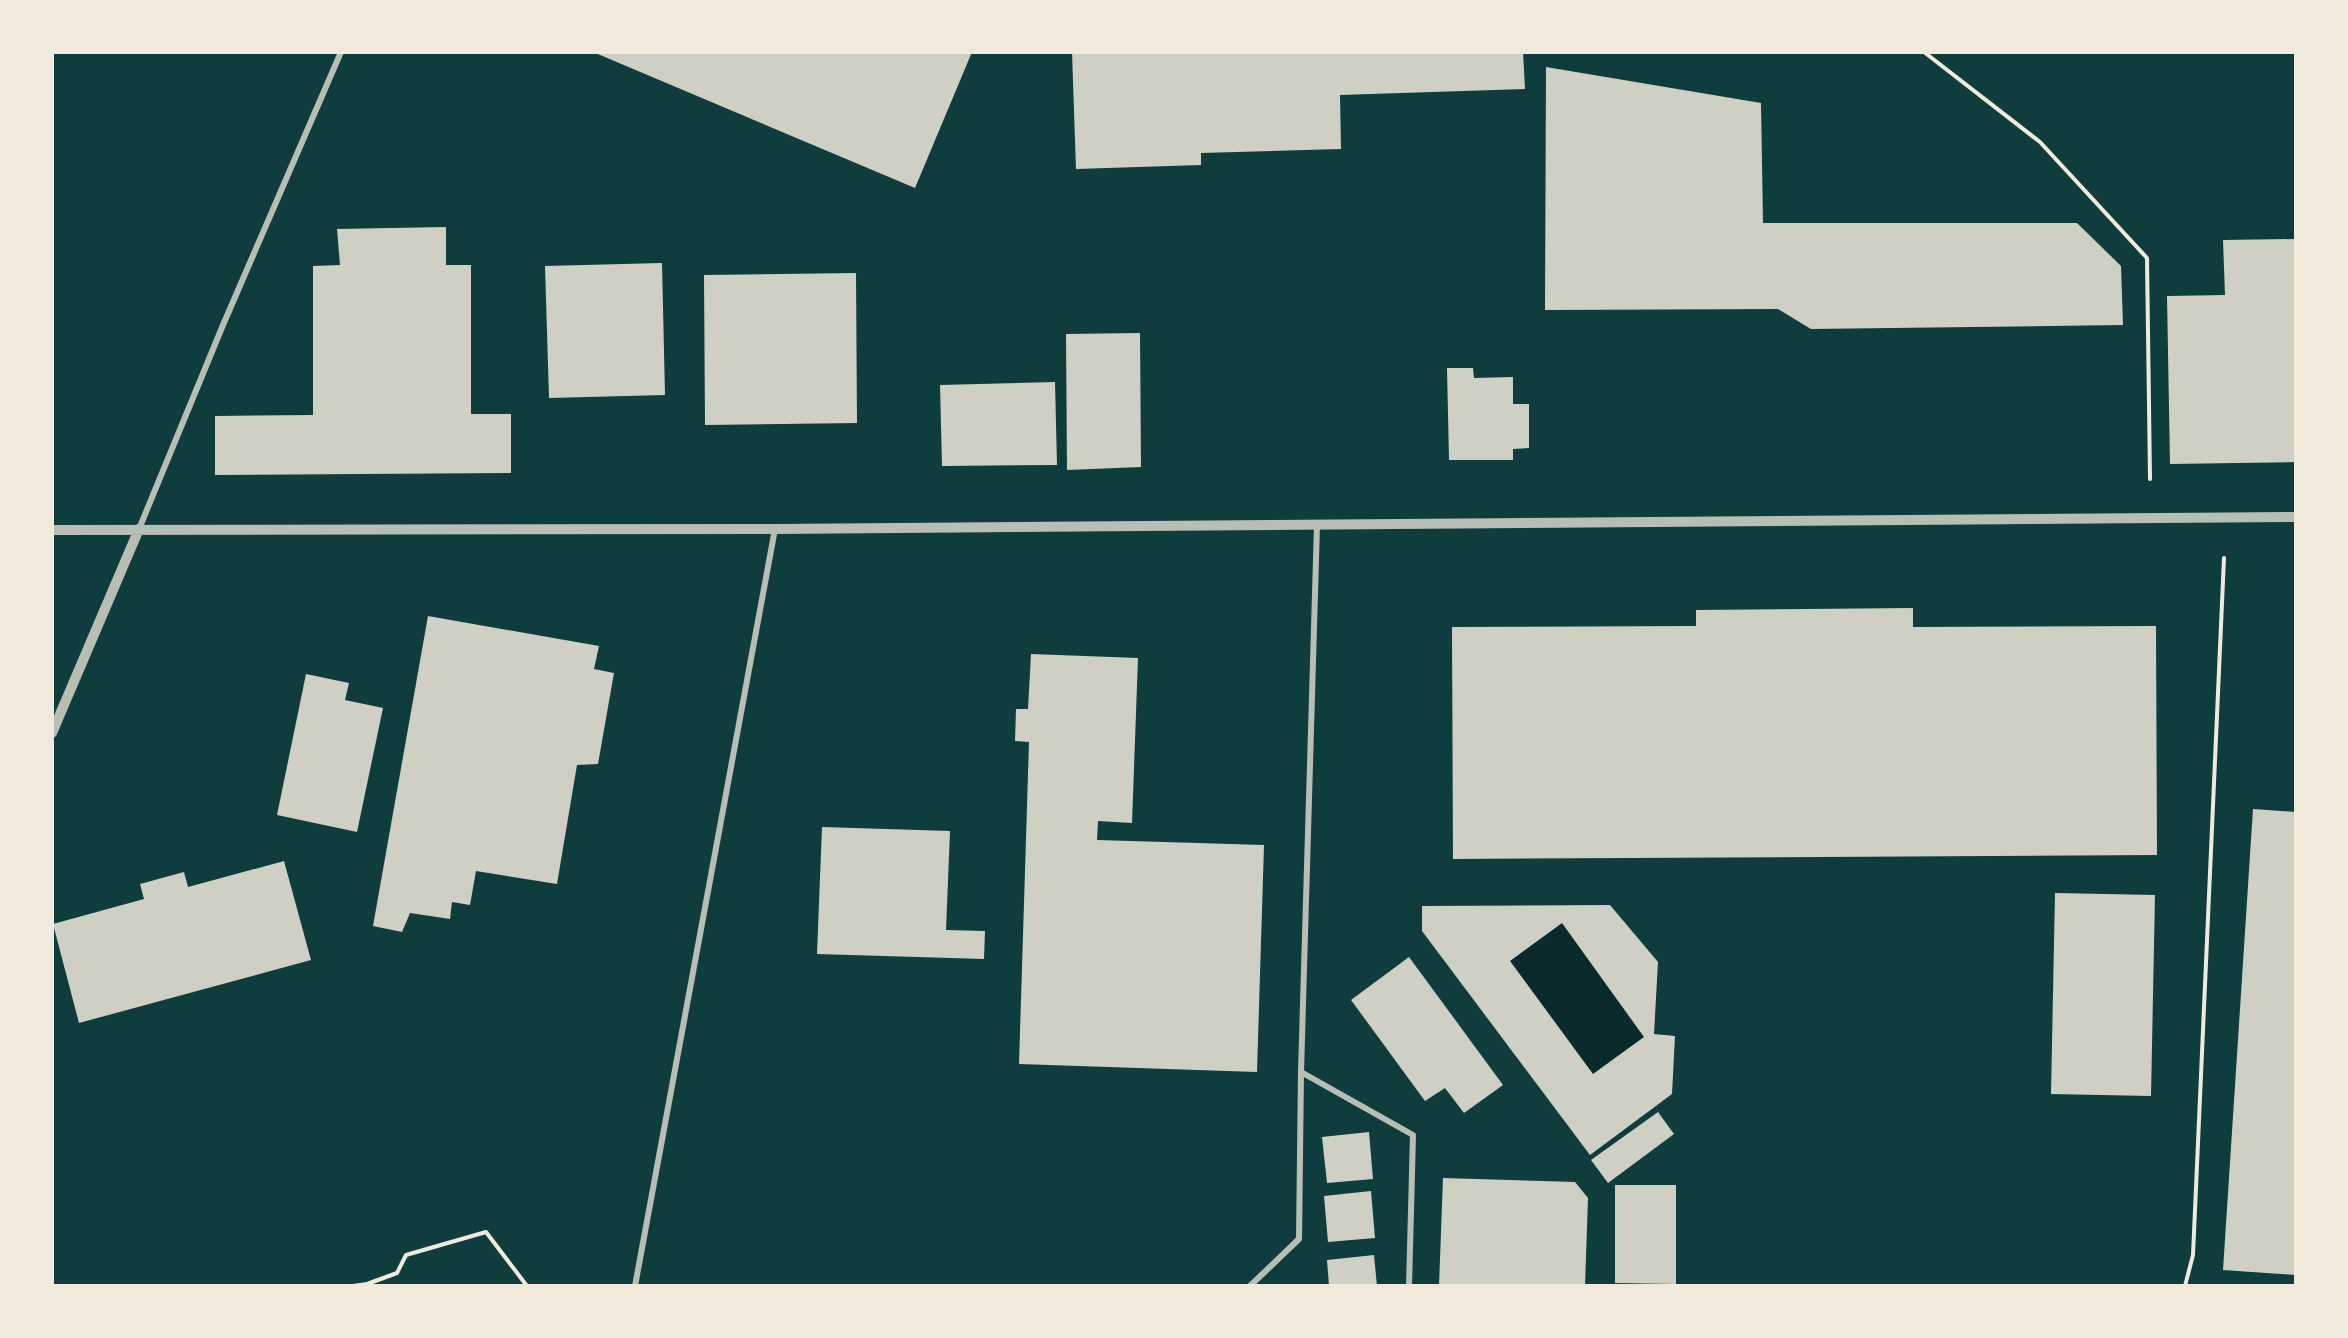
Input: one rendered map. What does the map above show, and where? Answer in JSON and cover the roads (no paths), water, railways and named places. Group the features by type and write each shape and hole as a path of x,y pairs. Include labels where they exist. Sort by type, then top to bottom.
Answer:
{"street":[{"path":"52,733 223,325 341,52"},
{"path":"52,530 775,529 2295,517"},
{"path":"1250,1286 1299,1239 1301,1072 1317,525"},
{"path":"635,1286 775,529"},
{"path":"1301,1072 1413,1135 1409,1286"}],"water":[{"path":"1562,923 1644,1037 1593,1074 1510,961"}]}
